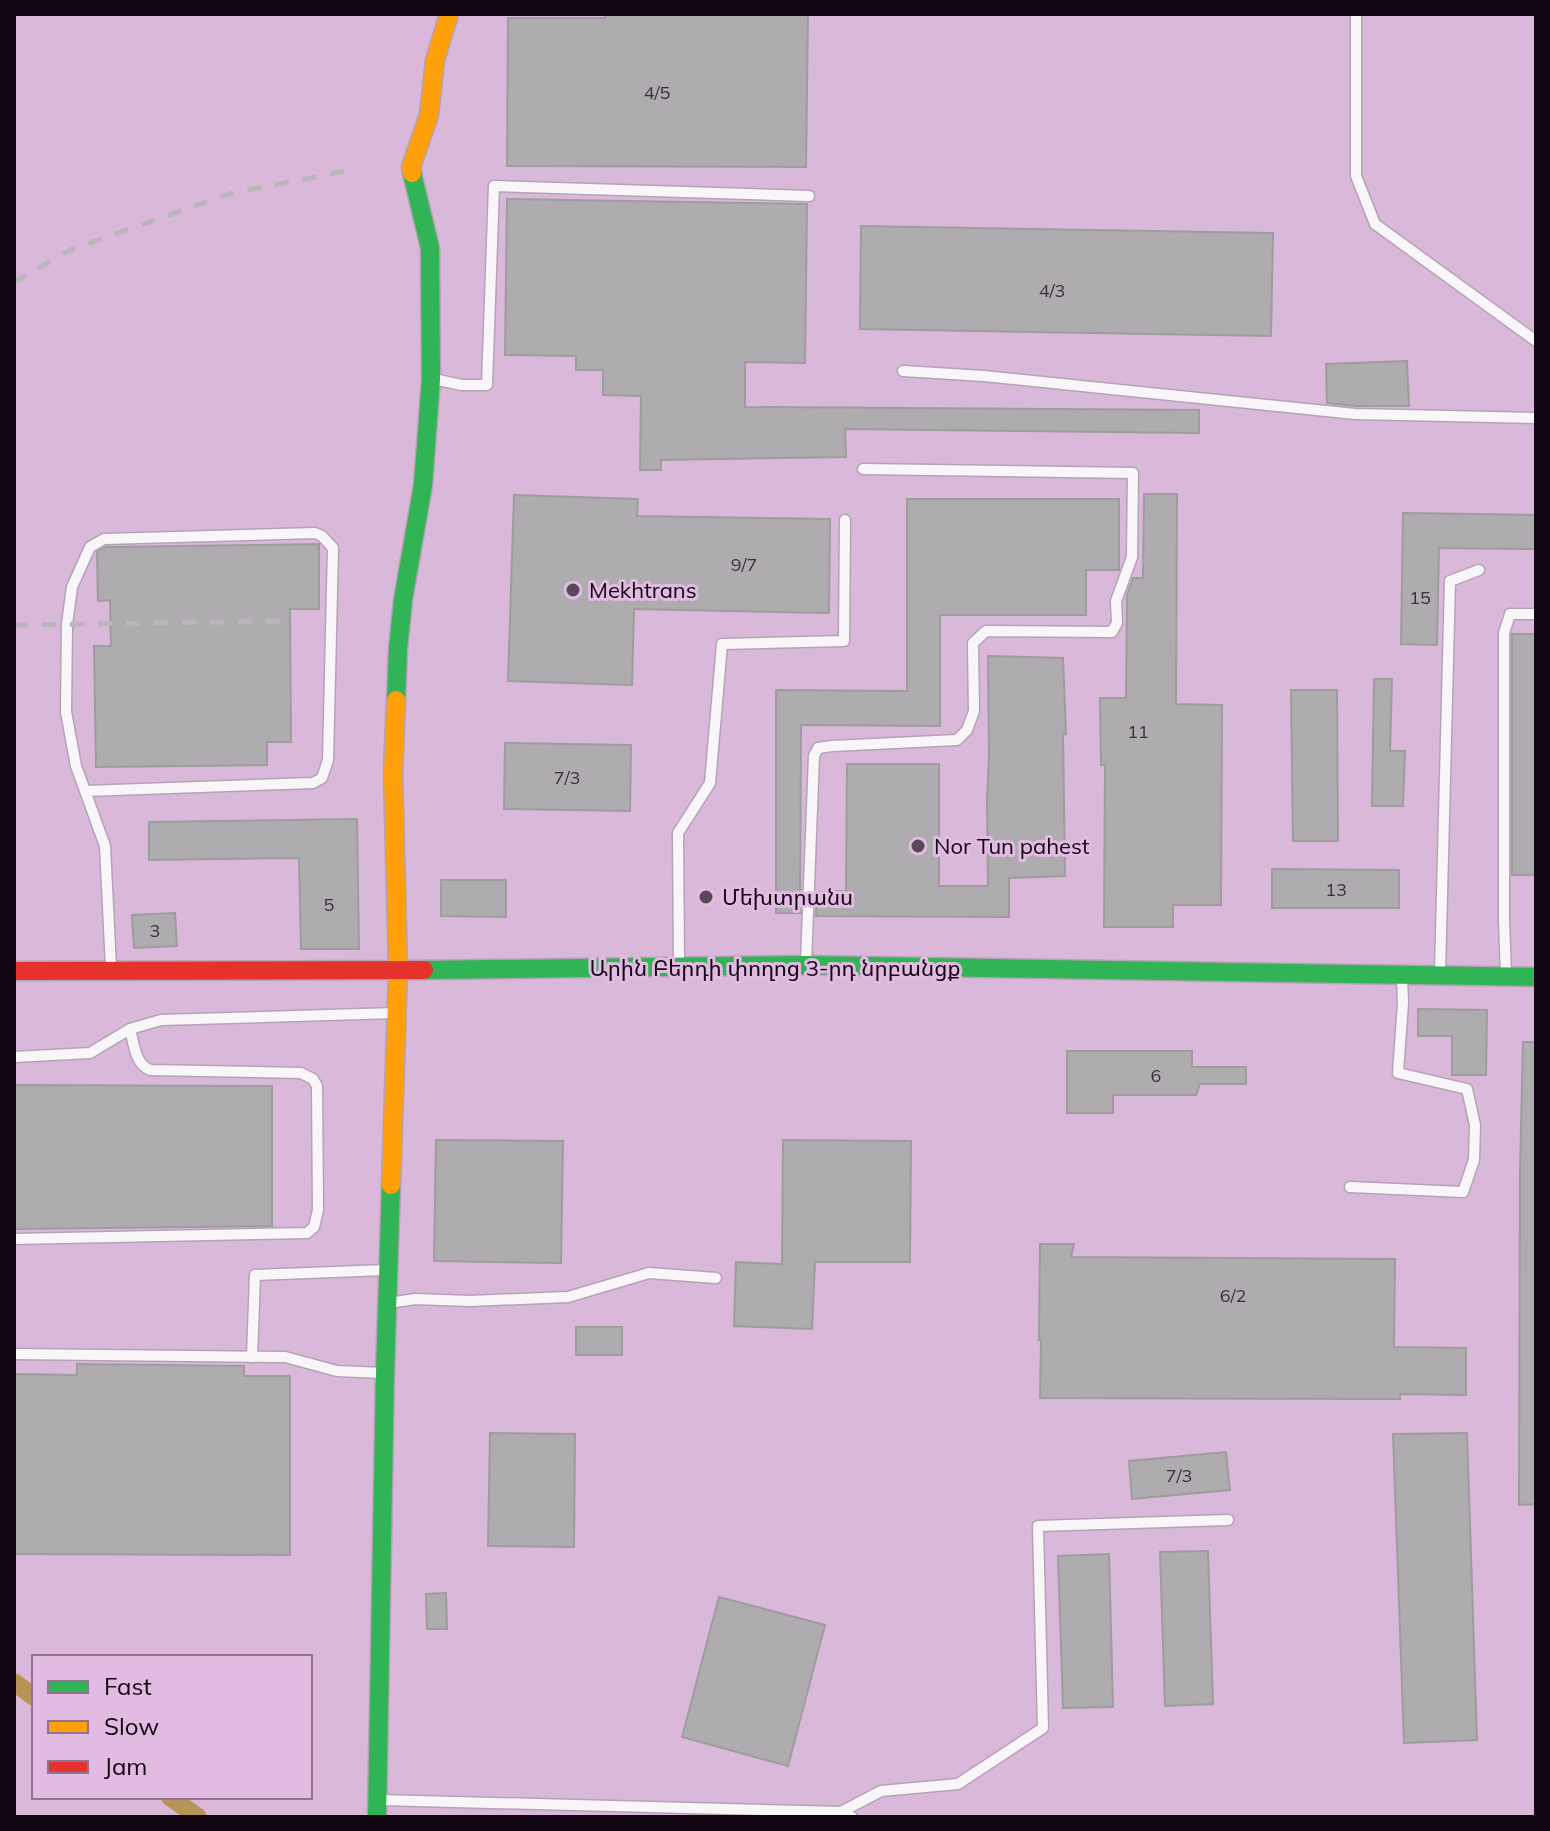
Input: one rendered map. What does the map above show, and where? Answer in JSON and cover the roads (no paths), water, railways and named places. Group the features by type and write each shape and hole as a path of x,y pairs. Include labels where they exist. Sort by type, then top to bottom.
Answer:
{"street":[{"path":"378,1809 385,1373 398,970 393,774 398,649 403,600 423,485 431,379 430,248 411,167 429,115 435,60 449,14"},
{"name":"Արին Բերդի փողոց 3-րդ նրբանցք","path":"14,971 806,965 1536,977"}],"lane":[{"path":"1356,14 1356,176 1375,224 1536,341"},
{"path":"431,379 462,385 487,385 494,186 809,196"},
{"path":"903,371 984,376 1355,414 1536,418"},
{"path":"806,965 814,756 818,748 957,740 967,730 974,711 973,643 986,631 1112,632 1117,623 1116,601 1132,557 1133,473 863,469"},
{"path":"679,967 678,833 710,783 722,644 844,641 845,520"},
{"path":"85,791 313,783 322,778 328,760 333,548 322,536 315,533 104,539 90,547 72,587 67,624 66,712 76,766 85,791 105,846 111,969"},
{"path":"1440,975 1450,581 1479,570"},
{"path":"1507,977 1504,919 1504,633 1510,614 1536,614"},
{"path":"1350,1187 1463,1192 1474,1160 1475,1125 1467,1089 1398,1073 1402,975"},
{"path":"14,1057 90,1053 130,1029 161,1020 397,1013"},
{"path":"14,1239 307,1233 314,1227 318,1210 317,1086 313,1079 301,1073 150,1070 138,1061 130,1029"},
{"path":"252,1357 255,1275 388,1270"},
{"path":"387,1303 415,1299 470,1301 568,1297 649,1273 716,1278"},
{"path":"14,1354 285,1357 337,1371 385,1373"},
{"path":"378,1809 847,1814 881,1791 958,1784 1043,1728 1038,1526 1228,1520"}],"waterway":[{"path":"14,1682 32,1696"},
{"path":"173,1799 198,1817"}],"railway":[{"path":"14,282 72,249 229,194 350,170"},
{"path":"14,625 290,621"}],"place":[{"name":"Mekhtrans","path":"573,590"},
{"name":"Nor Tun pahest","path":"918,846"},
{"name":"Մեխտրանս","path":"706,897"}]}
